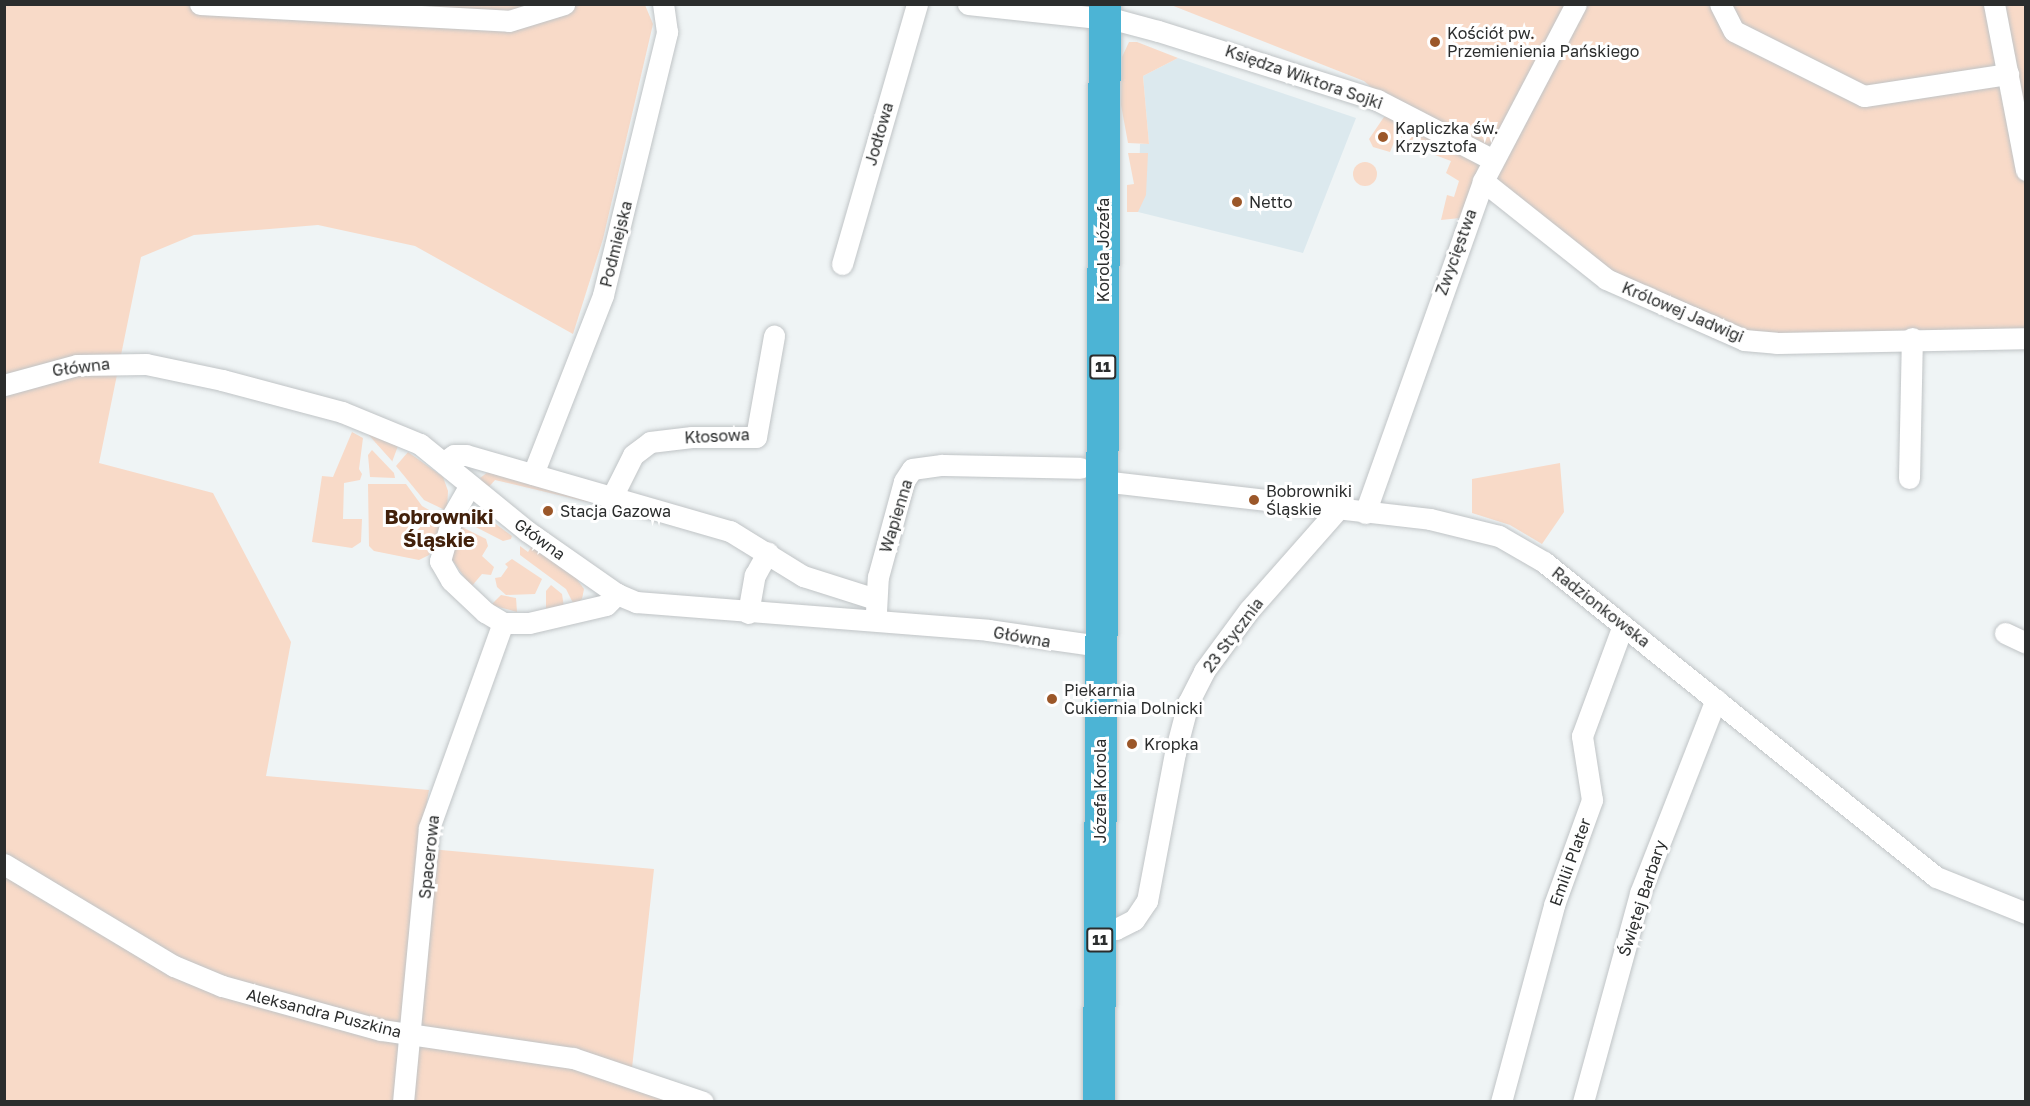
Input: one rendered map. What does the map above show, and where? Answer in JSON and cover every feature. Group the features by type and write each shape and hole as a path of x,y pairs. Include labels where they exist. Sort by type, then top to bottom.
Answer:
{"highway":[{"name":"Korola Józefa","path":"1091,474 1105,12"},
{"name":"Józefa Korola","path":"1091,474 1101,646 1099,1101"}],"street":[{"path":"200,4 432,10 509,21 564,4"},
{"name":"Podmiejska","path":"533,474 603,295 667,32 663,4"},
{"name":"Jodłowa","path":"842,264 917,4"},
{"name":"Księdza Wiktora Sojki","path":"968,4 1105,12 1377,100 1493,160"},
{"name":"Zwycięstwa","path":"1365,513 1483,181 1576,4"},
{"path":"1720,4 1734,31 1864,96 2008,74"},
{"path":"1994,4 2025,170"},
{"name":"Królowej Jadwigi","path":"1483,181 1606,279 1744,340 1776,343 1912,338 2025,338"},
{"name":"Kłosowa","path":"611,500 633,455 650,442 756,437 774,336"},
{"path":"1909,478 1912,338"},
{"name":"Główna","path":"4,385 77,365 146,364 342,412 420,444 527,531 617,594 636,602 748,613 988,630 1101,646"},
{"path":"444,462 454,455 466,455 611,500 730,531 768,552 803,576 875,599"},
{"name":"Wapienna","path":"875,622 875,599 904,481 912,469 942,465 1091,474"},
{"name":"Radzionkowska","path":"1091,474 1459,524 1499,537 1544,562 1936,877 2025,913"},
{"path":"470,485 453,514 440,561 445,573 474,603 503,623 571,616 606,605 617,594"},
{"name":"23 Stycznia","path":"1100,930 1116,929 1134,920 1147,901 1175,753 1188,703 1204,670 1249,610 1338,509"},
{"path":"748,613 755,575 768,552"},
{"name":"Spacerowa","path":"403,1101 407,1035 429,828 503,623"},
{"name":"Emilii Plater","path":"1501,1101 1554,905 1592,800 1582,736 1623,625"},
{"path":"2005,633 2025,643"},
{"name":"Świętej Barbary","path":"1583,1101 1640,893 1716,699"},
{"name":"Aleksandra Puszkina","path":"4,864 174,966 222,986 286,1006 407,1035 573,1058 703,1101"}],"shaded area":[{"path":"5,5 645,5 653,24 603,239 573,334 415,246 318,225 194,235 141,257 99,463 213,493 291,642 266,776 429,790 419,848 654,869 632,1068 707,1101 5,1102"},
{"path":"1171,5 2025,5 2025,337 1747,334 1656,304 1488,192 1460,218 1441,220 1447,195 1454,197 1459,181 1446,173 1451,161 1395,140 1390,152 1373,147 1369,139 1384,117 1391,116 1418,129 1364,81"},
{"path":"1129,42 1137,42 1178,58 1143,76 1149,144 1128,143 1121,105 1122,57"},
{"path":"1178,58 1356,118 1303,253 1138,212 1140,144 1149,144 1143,76"},
{"path":"1128,153 1148,153 1146,195 1138,212 1127,212 1127,185 1134,184"},
{"path":"1365,162 1370,163 1376,169 1376,179 1370,185 1365,186 1360,185 1354,179 1353,174 1354,169 1360,163"},
{"path":"352,432 363,438 359,469 362,474 360,480 344,483 343,519 362,519 361,542 352,548 312,542 322,476 333,477"},
{"path":"366,432 398,446 392,462 392,461"},
{"path":"372,450 394,473 395,478 370,477 368,455"},
{"path":"408,452 443,477 448,491 447,511 424,500 396,466"},
{"path":"1560,463 1564,512 1542,544 1510,525 1472,513 1472,479"},
{"path":"488,472 588,498 588,502 495,480 486,490 480,478"},
{"path":"368,484 406,484 422,506 438,515 443,523 429,555 419,560 374,551 369,546"},
{"path":"467,509 487,513 485,516 512,536 511,539 503,541 464,521 460,516"},
{"path":"460,526 486,539 488,546 482,556 494,567 491,575 482,574 471,587 451,558"},
{"path":"520,546 528,552 532,546 576,578 584,589 582,599 574,605 566,589 520,555"},
{"path":"512,559 542,579 535,594 506,595 497,587 495,578 501,577 508,567 505,564"},
{"path":"551,585 562,594 564,607 546,611 546,591"},
{"path":"501,595 516,598 517,612 491,605"}],"place":[{"name":"Kościół pw. Przemienienia Pańskiego","path":"1435,42"},
{"name":"Kapliczka św. Krzysztofa","path":"1383,137"},
{"name":"Netto","path":"1237,202"},
{"name":"Bobrowniki Śląskie","path":"1254,500"},
{"name":"Stacja Gazowa","path":"548,511"},
{"name":"Piekarnia Cukiernia Dolnicki","path":"1052,699"},
{"name":"Kropka","path":"1132,744"}],"district":[{"name":"Bobrowniki Śląskie","path":"439,528"}]}
